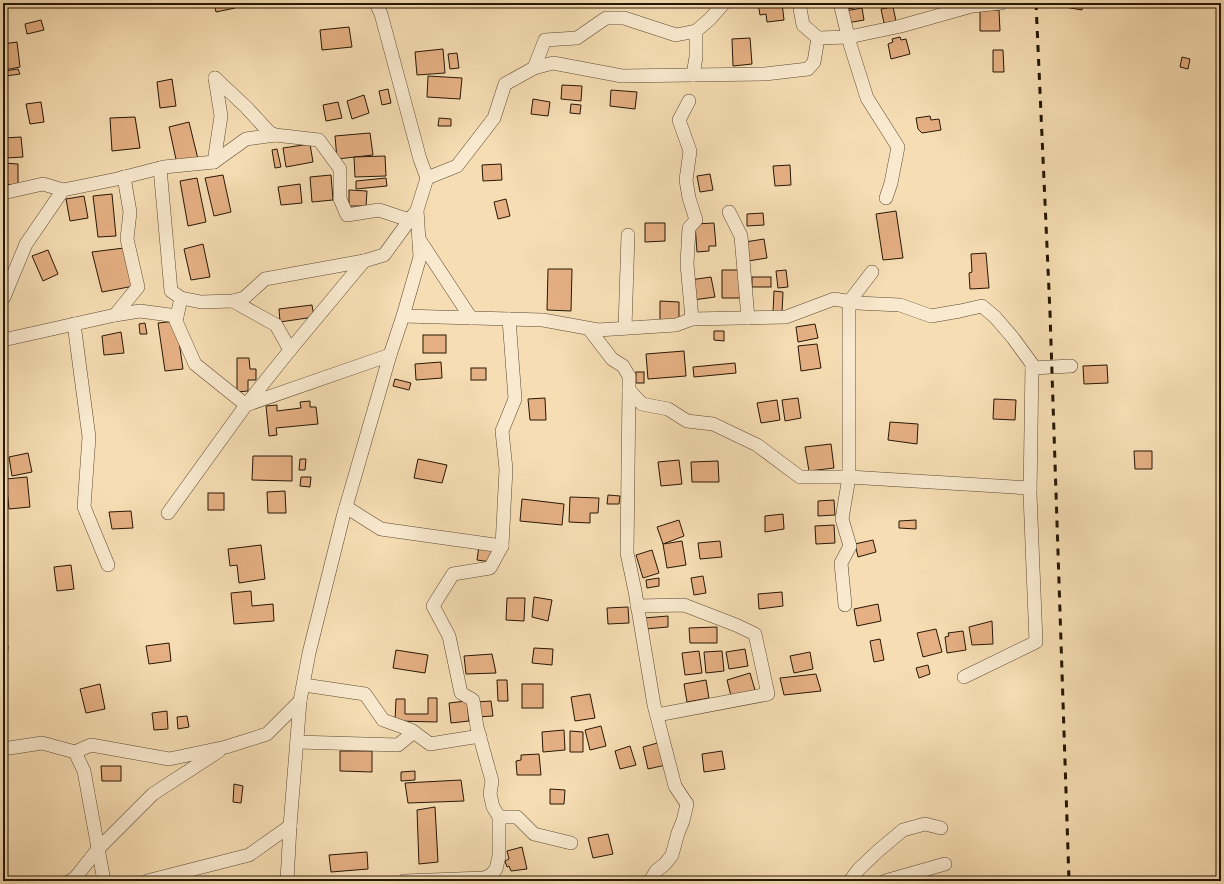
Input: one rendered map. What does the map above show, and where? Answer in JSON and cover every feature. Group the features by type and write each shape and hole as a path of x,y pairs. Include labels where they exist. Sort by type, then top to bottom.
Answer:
{"street":[{"path":"160,168 171,291 181,298 201,302 233,301 244,298 266,279 364,261 384,255 413,215 427,178 420,159 381,14 376,3"},
{"path":"534,68 545,40 577,38 606,18 624,18 676,35 696,31 710,19 724,3"},
{"path":"799,3 803,25 818,38 849,37 901,26 972,6 1001,3"},
{"path":"840,3 867,98 898,147 886,198"},
{"path":"693,75 696,57 696,31"},
{"path":"427,178 457,166 494,118 506,84 534,68 552,63 622,76 765,74 808,69 814,62 818,38"},
{"path":"214,162 221,116 215,78 246,107 269,132 276,136"},
{"path":"689,101 679,120 690,151 686,180 689,198 696,220 689,228 686,264 692,319"},
{"path":"3,193 44,184 63,190 160,168 214,162 246,139 276,136 319,140 340,169 340,199 347,215 379,210 413,215"},
{"path":"114,315 138,286 128,239 130,212 124,177"},
{"path":"3,298 26,244 63,190"},
{"path":"729,212 742,236 748,318"},
{"path":"287,881 300,701 309,653 346,507 390,355 404,316 420,257 413,215"},
{"path":"625,328 628,235"},
{"path":"418,238 471,318"},
{"path":"168,513 246,405 364,261"},
{"path":"845,605 841,563 850,546 842,519 849,477 849,302 872,272"},
{"path":"181,298 176,321 195,364 246,405"},
{"path":"404,316 543,320 598,330 676,325 692,319 786,317 834,299 849,302 900,305 931,316 982,306 995,317 1032,364 1030,488 1036,642 964,676"},
{"path":"233,301 276,325 290,350"},
{"path":"3,340 114,315 140,311 177,316"},
{"path":"404,881 484,878 496,869 499,856 500,817 493,807 490,794 492,781 472,700 461,693 449,636 433,606 453,574 490,568 502,546 506,469 502,431 515,399 509,319"},
{"path":"74,324 89,437 84,507 108,565"},
{"path":"589,328 612,359 623,366 629,376 627,553 654,705 675,786 687,804 672,855 656,871 650,881"},
{"path":"246,405 390,355"},
{"path":"1032,368 1071,366"},
{"path":"629,390 642,404 668,409 687,421 713,424 757,445 800,476 849,477 1030,488"},
{"path":"346,507 381,529 502,546"},
{"path":"637,606 684,605 755,634 768,694 657,715"},
{"path":"304,685 366,694 383,720 414,732 430,744 480,736"},
{"path":"3,749 42,743 75,752 91,745 169,759 226,747 267,734 300,701"},
{"path":"297,742 398,745 414,732"},
{"path":"70,881 75,878 98,849 153,794 226,747"},
{"path":"75,752 84,771 104,881"},
{"path":"500,817 517,817 534,834 571,843"},
{"path":"850,881 859,869 878,851 904,830 925,824 941,828"},
{"path":"148,881 249,855 290,826"},
{"path":"885,881 945,864"}],"building":[{"path":"214,3 233,3 235,8 216,12"},
{"path":"758,3 782,3 784,20 767,22 766,14 760,15"},
{"path":"847,3 868,3 868,5 848,9"},
{"path":"1066,3 1083,3 1082,10 1065,7"},
{"path":"893,7 896,21 884,23 881,9"},
{"path":"862,8 864,20 847,23 845,11"},
{"path":"999,10 1000,31 980,31 980,11"},
{"path":"41,20 44,30 27,34 25,24"},
{"path":"349,27 352,47 322,50 320,30"},
{"path":"900,37 901,40 906,39 910,54 891,59 888,44 893,42 892,39"},
{"path":"750,38 752,64 733,66 732,39"},
{"path":"17,42 20,67 4,70 3,44"},
{"path":"443,49 445,73 417,75 415,52"},
{"path":"993,50 1003,50 1004,72 993,72"},
{"path":"457,53 459,68 450,69 448,54"},
{"path":"1182,57 1190,59 1188,69 1180,67"},
{"path":"18,69 20,74 6,76 5,71"},
{"path":"428,76 462,78 460,99 427,97"},
{"path":"172,79 176,106 160,108 157,82"},
{"path":"562,85 582,86 581,101 561,99"},
{"path":"388,89 391,103 382,105 379,91"},
{"path":"611,90 637,92 635,109 610,106"},
{"path":"364,95 369,113 352,119 347,101"},
{"path":"533,99 550,102 548,116 531,114"},
{"path":"41,102 44,122 30,124 26,104"},
{"path":"338,102 342,118 326,121 323,105"},
{"path":"571,104 581,105 580,114 570,113"},
{"path":"930,116 931,120 939,119 941,130 922,133 918,129 916,118"},
{"path":"135,117 140,148 112,151 110,118"},
{"path":"439,118 451,119 451,126 438,126"},
{"path":"189,122 198,159 177,164 169,127"},
{"path":"370,133 373,155 337,159 335,136"},
{"path":"21,137 23,157 6,158 4,138"},
{"path":"310,144 313,162 286,167 283,148"},
{"path":"277,149 281,167 275,168 272,150"},
{"path":"385,156 386,176 355,177 354,157"},
{"path":"3,163 18,164 18,185 3,184"},
{"path":"501,164 502,180 483,181 482,165"},
{"path":"790,165 791,185 775,186 773,166"},
{"path":"710,174 713,190 700,192 697,176"},
{"path":"223,175 231,212 214,216 205,178"},
{"path":"331,175 333,200 312,202 310,177"},
{"path":"197,178 206,222 188,226 180,181"},
{"path":"386,178 387,186 356,189 356,181"},
{"path":"300,184 302,203 281,205 278,187"},
{"path":"349,190 367,191 366,206 349,206"},
{"path":"112,194 116,236 98,237 93,196"},
{"path":"84,196 88,218 70,221 66,199"},
{"path":"506,199 510,216 498,219 494,202"},
{"path":"896,211 903,258 883,260 876,214"},
{"path":"763,213 764,225 747,226 747,214"},
{"path":"645,223 665,223 665,241 645,242"},
{"path":"714,223 716,246 709,246 709,251 697,252 695,224"},
{"path":"764,239 767,258 748,261 745,242"},
{"path":"203,244 210,277 191,280 184,249"},
{"path":"124,248 134,286 102,292 92,252"},
{"path":"48,250 58,274 43,281 32,256"},
{"path":"986,253 989,288 970,289 969,273 972,272 971,254"},
{"path":"548,269 572,269 571,311 547,310"},
{"path":"722,270 740,270 741,298 722,298"},
{"path":"786,270 788,287 778,288 776,271"},
{"path":"711,277 715,297 693,300 690,280"},
{"path":"752,277 771,277 771,287 752,287"},
{"path":"774,291 783,292 782,313 773,312"},
{"path":"660,301 679,302 679,322 660,321"},
{"path":"312,305 314,317 280,322 279,309"},
{"path":"176,321 183,369 165,371 158,323"},
{"path":"145,323 147,334 140,334 139,324"},
{"path":"815,324 818,338 798,342 796,327"},
{"path":"714,331 724,331 724,341 714,340"},
{"path":"121,332 124,353 104,355 102,336"},
{"path":"423,335 446,335 446,353 423,353"},
{"path":"817,344 821,368 801,371 798,346"},
{"path":"684,351 686,376 648,379 646,354"},
{"path":"237,358 249,358 250,369 256,369 256,380 248,380 248,391 237,392"},
{"path":"441,362 442,378 416,380 415,364"},
{"path":"735,363 736,373 694,377 693,367"},
{"path":"1107,365 1108,383 1084,384 1083,366"},
{"path":"471,368 486,368 486,380 471,380"},
{"path":"636,372 644,372 644,383 636,383"},
{"path":"395,379 411,383 409,390 393,386"},
{"path":"545,398 546,420 530,420 528,399"},
{"path":"798,398 801,418 785,421 782,400"},
{"path":"994,399 1016,400 1015,420 993,419"},
{"path":"777,400 780,420 761,423 757,403"},
{"path":"310,401 310,407 316,407 318,424 276,428 277,435 269,436 266,406 277,405 277,411 301,408 300,402"},
{"path":"890,422 918,424 917,444 888,440"},
{"path":"831,444 834,468 809,471 805,447"},
{"path":"1134,451 1152,451 1152,469 1135,469"},
{"path":"28,453 32,472 12,476 9,457"},
{"path":"253,456 292,456 292,481 252,480"},
{"path":"300,459 306,459 305,470 299,470"},
{"path":"418,459 447,465 442,483 414,478"},
{"path":"679,460 682,484 661,486 658,462"},
{"path":"718,461 719,482 692,482 691,462"},
{"path":"27,477 30,507 9,509 6,479"},
{"path":"301,477 311,477 310,487 300,486"},
{"path":"285,491 286,513 268,513 267,492"},
{"path":"208,493 224,493 224,510 208,510"},
{"path":"608,495 620,496 619,504 607,504"},
{"path":"570,497 599,498 598,513 590,513 590,523 569,522"},
{"path":"522,499 564,504 562,525 520,521"},
{"path":"834,500 835,515 818,516 818,501"},
{"path":"131,511 133,528 112,529 109,512"},
{"path":"783,514 784,529 765,532 765,516"},
{"path":"679,520 684,536 663,544 657,527"},
{"path":"916,520 916,529 899,528 899,521"},
{"path":"834,525 835,543 816,544 815,526"},
{"path":"873,540 876,552 858,557 855,544"},
{"path":"682,541 686,565 667,568 663,544"},
{"path":"720,541 722,557 700,559 698,543"},
{"path":"261,545 265,579 239,583 237,565 230,566 228,549"},
{"path":"479,546 493,548 491,562 477,560"},
{"path":"652,550 659,573 643,578 636,555"},
{"path":"71,565 74,589 57,591 54,567"},
{"path":"703,576 706,593 694,595 691,578"},
{"path":"659,578 659,586 647,588 646,580"},
{"path":"251,591 252,606 273,604 274,621 234,624 231,593"},
{"path":"782,592 783,606 759,609 758,594"},
{"path":"534,597 552,600 548,621 532,617"},
{"path":"507,598 525,598 524,621 506,620"},
{"path":"878,604 881,621 857,626 854,609"},
{"path":"628,607 629,623 608,624 607,608"},
{"path":"668,616 668,627 645,629 644,618"},
{"path":"992,621 993,644 972,645 969,627"},
{"path":"717,627 717,643 690,643 689,628"},
{"path":"936,629 942,652 923,657 917,633"},
{"path":"963,631 966,650 947,653 945,637 949,636 948,633"},
{"path":"880,639 884,660 874,662 870,641"},
{"path":"169,643 171,661 149,664 146,646"},
{"path":"3,646 8,646 6,672 3,672"},
{"path":"534,648 553,649 552,665 532,663"},
{"path":"745,649 748,666 729,669 726,652"},
{"path":"396,650 428,655 425,673 393,668"},
{"path":"699,651 702,673 685,675 682,653"},
{"path":"722,651 724,671 706,673 704,652"},
{"path":"810,652 813,669 794,673 790,656"},
{"path":"492,654 496,673 466,674 464,656"},
{"path":"928,665 930,674 919,678 916,668"},
{"path":"750,673 755,690 731,696 727,680"},
{"path":"816,674 821,691 784,695 780,678"},
{"path":"497,680 507,680 508,701 498,701"},
{"path":"706,680 709,698 687,702 684,684"},
{"path":"100,684 105,709 86,713 80,689"},
{"path":"522,684 543,684 543,708 522,708"},
{"path":"590,694 595,718 575,721 571,697"},
{"path":"428,698 437,698 437,722 395,721 396,699 405,699 405,714 428,714"},
{"path":"467,701 469,721 451,723 449,703"},
{"path":"491,701 493,716 476,717 476,702"},
{"path":"167,711 168,729 154,730 152,713"},
{"path":"187,716 189,727 178,729 177,717"},
{"path":"601,726 606,746 590,750 585,730"},
{"path":"564,730 565,750 543,752 542,732"},
{"path":"570,731 583,732 583,752 570,752"},
{"path":"661,742 666,765 648,769 643,747"},
{"path":"630,746 636,765 620,769 615,751"},
{"path":"340,751 372,751 372,772 340,771"},
{"path":"722,751 725,769 704,772 702,754"},
{"path":"539,754 541,775 517,775 516,761 521,760 521,755"},
{"path":"101,766 121,766 121,781 102,781"},
{"path":"415,771 415,780 401,781 401,772"},
{"path":"461,780 464,801 408,803 405,783"},
{"path":"234,784 243,786 241,803 233,802"},
{"path":"550,789 565,790 564,804 550,804"},
{"path":"435,807 438,862 419,864 417,810"},
{"path":"608,834 613,854 593,858 588,838"},
{"path":"522,847 527,869 511,871 509,866 507,867 505,861 509,859 507,851"},
{"path":"367,852 368,869 331,872 329,855"},
{"path":"532,877 532,881 517,881"}],"railway":[{"path":"1036,3 1050,313 1069,881"}]}
